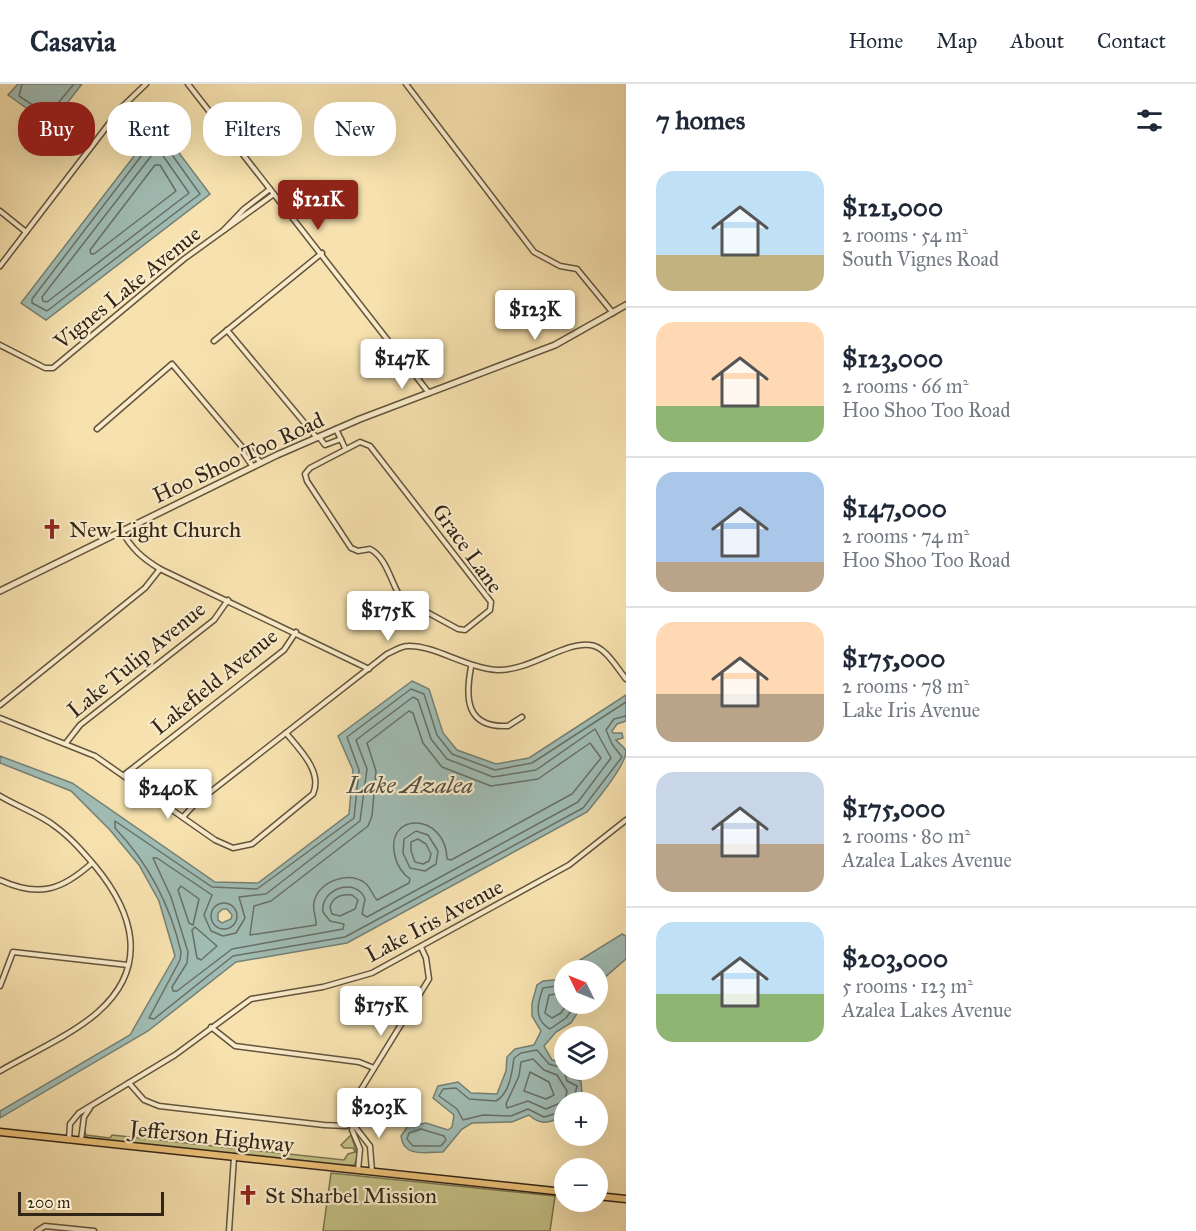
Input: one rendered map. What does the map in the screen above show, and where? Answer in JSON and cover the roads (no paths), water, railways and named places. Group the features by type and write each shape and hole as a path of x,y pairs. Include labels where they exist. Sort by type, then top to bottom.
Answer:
{"main road":[{"name":"Jefferson Highway","path":"1,1132 554,1191"},
{"path":"608,1197 626,1199"}],"street":[{"path":"0,266 121,108 146,84"},
{"path":"188,84 429,393"},
{"path":"405,84 534,252 560,266 578,269 613,314"},
{"name":"Vignes Lake Avenue","path":"224,230 244,209 270,189"},
{"name":"Vignes Lake Avenue","path":"0,345 50,369 224,230 274,194"},
{"path":"0,211 26,232"},
{"path":"214,341 322,254"},
{"name":"Hoo Shoo Too Road","path":"0,591 253,466 336,429 555,345 626,305"},
{"path":"227,330 325,445 341,439"},
{"path":"97,429 172,364 243,448 244,454 253,466"},
{"path":"336,429 345,448"},
{"name":"Grace Lane","path":"360,442 367,444 491,602 490,610 467,628 458,629 401,598 395,581 375,551 355,550 350,546 305,477 310,468 345,448 360,442"},
{"path":"243,448 250,450 261,463"},
{"path":"121,530 131,547 160,569 296,632 369,669"},
{"path":"0,705 144,588 160,569"},
{"name":"Lake Tulip Avenue","path":"66,743 80,725 214,620 228,600"},
{"name":"Lakefield Avenue","path":"123,775 284,650 296,632"},
{"path":"183,817 195,804 387,654 410,646 421,647 471,667 513,669 574,647 591,644 603,651 626,679"},
{"path":"471,667 468,700 477,718 497,727 508,726 522,717"},
{"path":"0,718 95,756 226,846 243,848 252,844 306,801 316,785 316,776 286,733"},
{"path":"0,796 55,825 92,863 124,907 131,937 128,966 116,990 98,1012 0,1071"},
{"name":"Lake Iris Avenue","path":"68,1139 72,1120 175,1055 251,999 323,987 372,973 569,865 626,820"},
{"path":"0,880 20,887 51,889 67,884 92,863"},
{"path":"358,1170 360,1149 352,1123 354,1101 429,979 426,958 421,947"},
{"path":"0,986 13,952 128,966"},
{"path":"211,1027 236,1046 359,1062 374,1068"},
{"path":"129,1083 144,1100 159,1106 324,1125 346,1126 352,1123"},
{"path":"81,1141 84,1117 90,1107"},
{"path":"352,1123 370,1146 372,1172"},
{"path":"229,1231 234,1157"},
{"path":"38,1230 47,1226 94,1231"}],"water":[{"path":"18,84 82,84 68,102 18,102 8,95"},
{"path":"134,156 181,156 210,194 46,320 21,303"},
{"name":"Lake Azalea","path":"412,681 429,689 443,733 457,750 496,764 529,758 626,695 626,721 617,724 612,731 622,733 623,738 616,740 626,751 625,757 610,783 587,812 347,943 236,962 148,1031 0,1118 0,1111 130,1035 175,956 159,901 139,865 110,830 71,791 0,763 0,756 72,783 215,882 258,883 349,814 353,770 338,736","holes":["223,909 227,909 232,915 231,919 222,923 218,920 218,913"]},
{"path":"622,934 626,936 626,959 608,975 608,960 580,960"},
{"path":"554,980 554,1014 577,1014 566,1026 554,1026 554,1034 544,1046 554,1060 554,1080 581,1081 582,1092 554,1092 554,1120 542,1122 529,1115 512,1122 472,1123 462,1129 443,1152 423,1153 406,1148 401,1136 408,1126 426,1123 448,1130 452,1127 454,1115 433,1098 438,1086 458,1082 471,1093 497,1094 506,1071 507,1057 515,1049 534,1045 541,1031 532,1016 532,1003 537,985 543,981"}],"place":[{"name":"New Light Church","path":"52,529"},
{"name":"St Sharbel Mission","path":"248,1195"}]}
